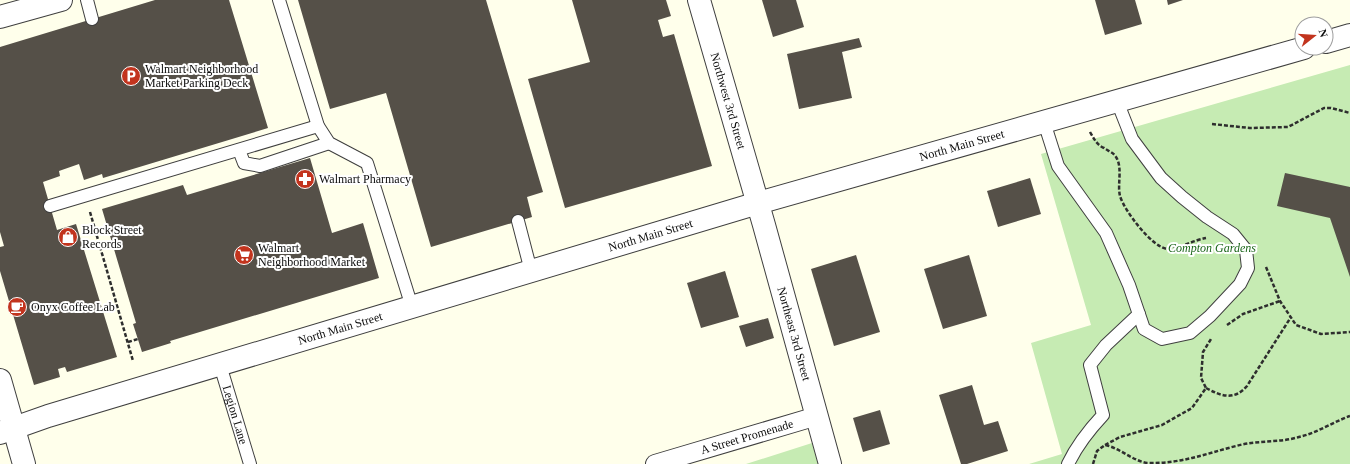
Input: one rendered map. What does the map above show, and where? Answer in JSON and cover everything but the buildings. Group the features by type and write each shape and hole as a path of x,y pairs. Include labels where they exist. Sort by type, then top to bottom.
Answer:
{"street":[{"path":"0,17 61,0"},
{"name":"Northwest 3rd Street","path":"699,0 758,203"},
{"path":"1334,40 1350,35"},
{"name":"North Main Street","path":"7,431 44,418 758,203 1294,51"},
{"name":"Northeast 3rd Street","path":"758,203 830,464"},
{"path":"0,380 7,431 24,464"},
{"name":"A Street Promenade","path":"655,464 817,416"}],"lane":[{"path":"87,0 92,19"},
{"path":"279,0 318,126 329,143 367,163 412,307"},
{"path":"1044,122 1058,166 1106,233 1129,285 1144,329 1162,339 1190,333 1210,316 1240,284 1248,268 1246,250 1234,234 1207,217 1161,178 1132,138 1117,101"},
{"path":"50,206 318,126"},
{"path":"239,150 244,163 260,166 329,143"},
{"path":"518,221 532,271"},
{"path":"1068,464 1072,454 1087,432 1103,415 1090,365 1106,345 1139,314"},
{"name":"Legion Lane","path":"220,365 250,464"}],"path":[{"path":"1212,124 1250,128 1288,127 1324,108 1331,108 1350,113"},
{"path":"1090,132 1095,142 1103,148 1111,151 1116,157 1119,166 1120,196 1128,213 1148,237 1158,245 1166,249 1176,248 1200,239 1234,234"},
{"path":"85,196 133,361"},
{"path":"1246,250 1261,254 1280,301 1296,325 1321,334 1350,332"},
{"path":"1225,327 1243,314 1280,301"},
{"path":"1213,335 1203,352 1201,378 1206,388 1218,395 1232,396 1242,392 1247,386 1291,317"},
{"path":"128,342 138,339"},
{"path":"1093,464 1097,451 1105,445 1120,437 1162,425 1192,408 1206,388"},
{"path":"1105,445 1113,446 1127,456 1146,462 1174,463 1199,458 1236,446 1261,441 1284,441 1302,437 1350,416"}],"green space":[{"name":"Compton Gardens","path":"1350,65 1350,464 1029,464 1062,454 1031,343 1091,325 1041,154"},
{"path":"812,443 818,464 746,464"}],"place":[{"name":"Walmart Neighborhood Market Parking Deck","path":"131,76"},
{"name":"Walmart Pharmacy","path":"305,179"},
{"name":"Block Street Records","path":"68,237"},
{"name":"Walmart Neighborhood Market","path":"244,255"},
{"name":"Onyx Coffee Lab","path":"17,307"}]}
